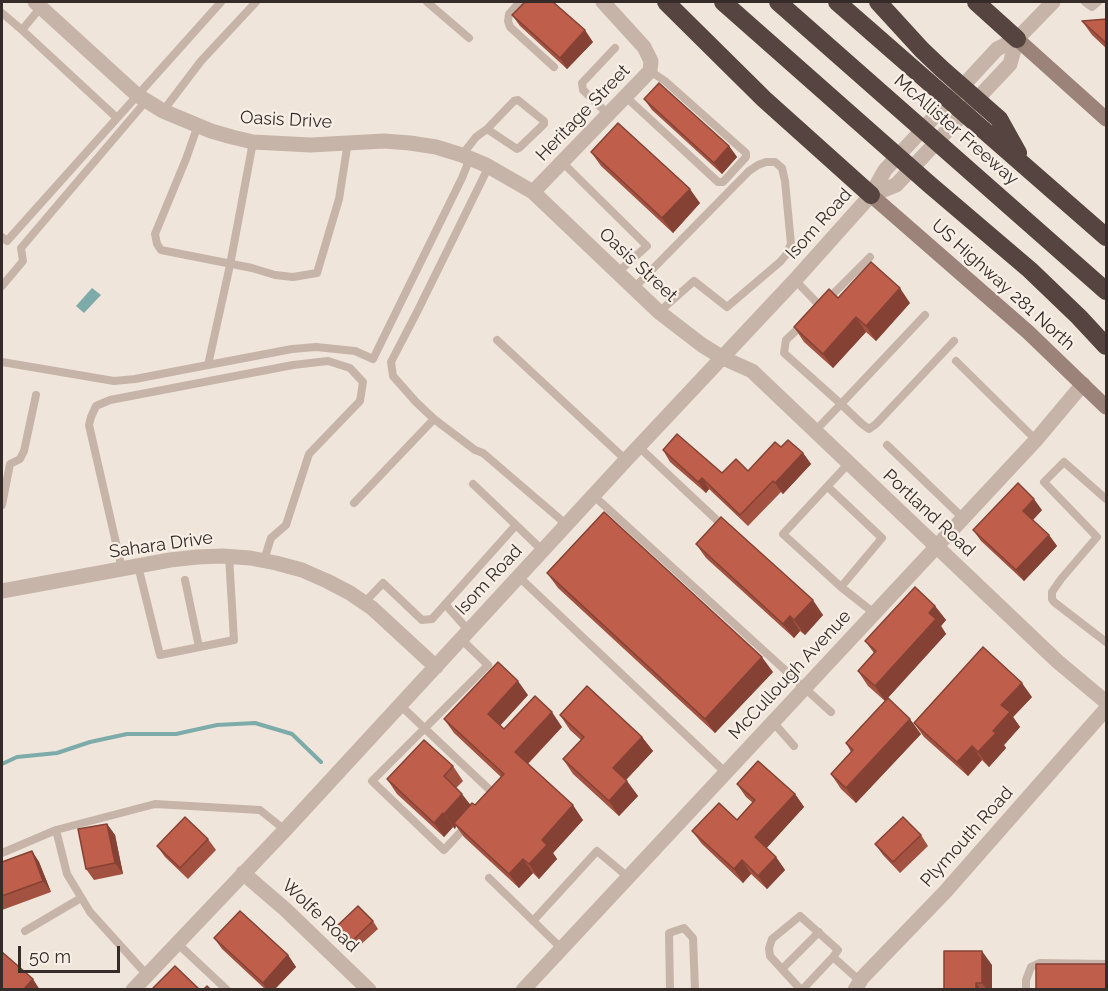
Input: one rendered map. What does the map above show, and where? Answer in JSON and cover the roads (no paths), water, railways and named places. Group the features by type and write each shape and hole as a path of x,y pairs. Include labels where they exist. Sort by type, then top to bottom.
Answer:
{"highway":[{"path":"666,2 764,99 871,195"},
{"path":"723,2 1030,270 1107,346"},
{"name":"McAllister Freeway","path":"778,2 1107,291"},
{"name":"McAllister Freeway","path":"837,2 1107,237"},
{"path":"878,2 935,63 999,119 1027,168"},
{"path":"976,2 1017,39"}],"main road":[{"path":"1017,39 1107,119"},
{"name":"US Highway 281 North","path":"871,195 1028,332 1107,407"}],"street":[{"name":"Heritage Street","path":"533,192 650,72 651,61 644,47 603,2"},
{"name":"Isom Road","path":"133,990 401,706 626,460 795,280 871,195 885,170 997,49 1017,39 1053,2"},
{"name":"Oasis Drive","path":"38,4 142,98 163,111 198,125 253,142 311,145 384,141 436,147 489,166 533,192"},
{"name":"Isom Road","path":"871,195 896,185 1010,64 1017,39"},
{"name":"Oasis Street","path":"533,192 659,312 723,358"},
{"name":"Portland Road","path":"723,358 752,371 1057,661 1107,702"},
{"name":"McCullough Avenue","path":"523,990 1036,440 1083,384"},
{"name":"Sahara Drive","path":"2,591 197,557 229,556 264,561 302,570 350,593 372,608 436,667"},
{"name":"Plymouth Road","path":"858,986 945,892 1107,709"},
{"name":"Wolfe Road","path":"243,873 286,910 361,987"}],"lane":[{"path":"163,111 201,61 256,2"},
{"path":"427,2 469,38"},
{"path":"520,2 509,14 510,27 554,67"},
{"path":"1085,2 1092,8 1098,2"},
{"path":"2,286 22,261 21,248 217,3"},
{"path":"22,30 38,4"},
{"path":"2,13 117,118"},
{"path":"608,114 583,90 582,83 615,48"},
{"path":"626,97 718,182 723,182 746,157 746,153 665,81 650,72"},
{"path":"3,242 117,118 142,98"},
{"path":"2,362 114,381 316,346 355,351 373,359 462,178 466,157 476,137 514,101 518,100 544,121 544,124 517,149 487,129"},
{"path":"198,125 155,234 157,244 161,250 293,277 318,273 339,199 348,142"},
{"path":"208,365 253,142"},
{"path":"562,162 646,246 618,272"},
{"path":"634,288 744,176 766,162 775,162 782,168 791,244 786,255 727,307 694,281 659,312"},
{"path":"489,166 391,362 393,376 434,419 475,450 483,453 567,525"},
{"path":"870,257 786,340 784,353 869,429 954,341"},
{"path":"795,280 820,306"},
{"path":"815,431 925,315"},
{"path":"497,340 626,460"},
{"path":"122,569 89,425 96,406 110,400 293,365 328,360 350,368 363,382 360,401 309,454 286,525 271,538 264,561"},
{"path":"956,361 1036,440"},
{"path":"2,505 9,464 20,459 24,451 36,395"},
{"path":"354,503 434,419"},
{"path":"887,445 963,518"},
{"path":"639,447 721,524"},
{"path":"1107,499 1064,462 1044,482 1097,537 1052,592 1054,602 1107,642"},
{"path":"849,463 783,534 841,587 874,613"},
{"path":"473,484 543,551"},
{"path":"828,487 882,538 841,587"},
{"path":"594,496 831,712"},
{"path":"364,603 383,583 422,620 432,619 516,525"},
{"path":"138,566 160,655 234,640 229,556"},
{"path":"519,577 725,772"},
{"path":"185,580 199,647"},
{"path":"445,604 488,665 372,780 444,850 473,818"},
{"path":"401,706 494,795 487,802"},
{"path":"773,722 794,746"},
{"path":"2,853 56,830 155,804 260,810 285,830"},
{"path":"56,830 67,874 81,898 90,912 147,975"},
{"path":"533,921 597,851 628,877"},
{"path":"489,878 561,948"},
{"path":"25,931 81,898"},
{"path":"800,916 838,950 833,957 802,990 770,956 769,948 772,939 800,916"},
{"path":"670,990 669,933 684,928 693,938 695,990"},
{"path":"782,969 819,932"},
{"path":"177,943 227,990"},
{"path":"833,957 858,986"},
{"path":"1026,990 1026,980 1031,967 1040,963 1107,964"}],"water":[{"path":"92,288 101,295 84,313 76,306"}],"waterway":[{"path":"2,764 17,757 57,753 90,742 127,734 176,734 217,725 255,723 292,734 321,762"}]}
